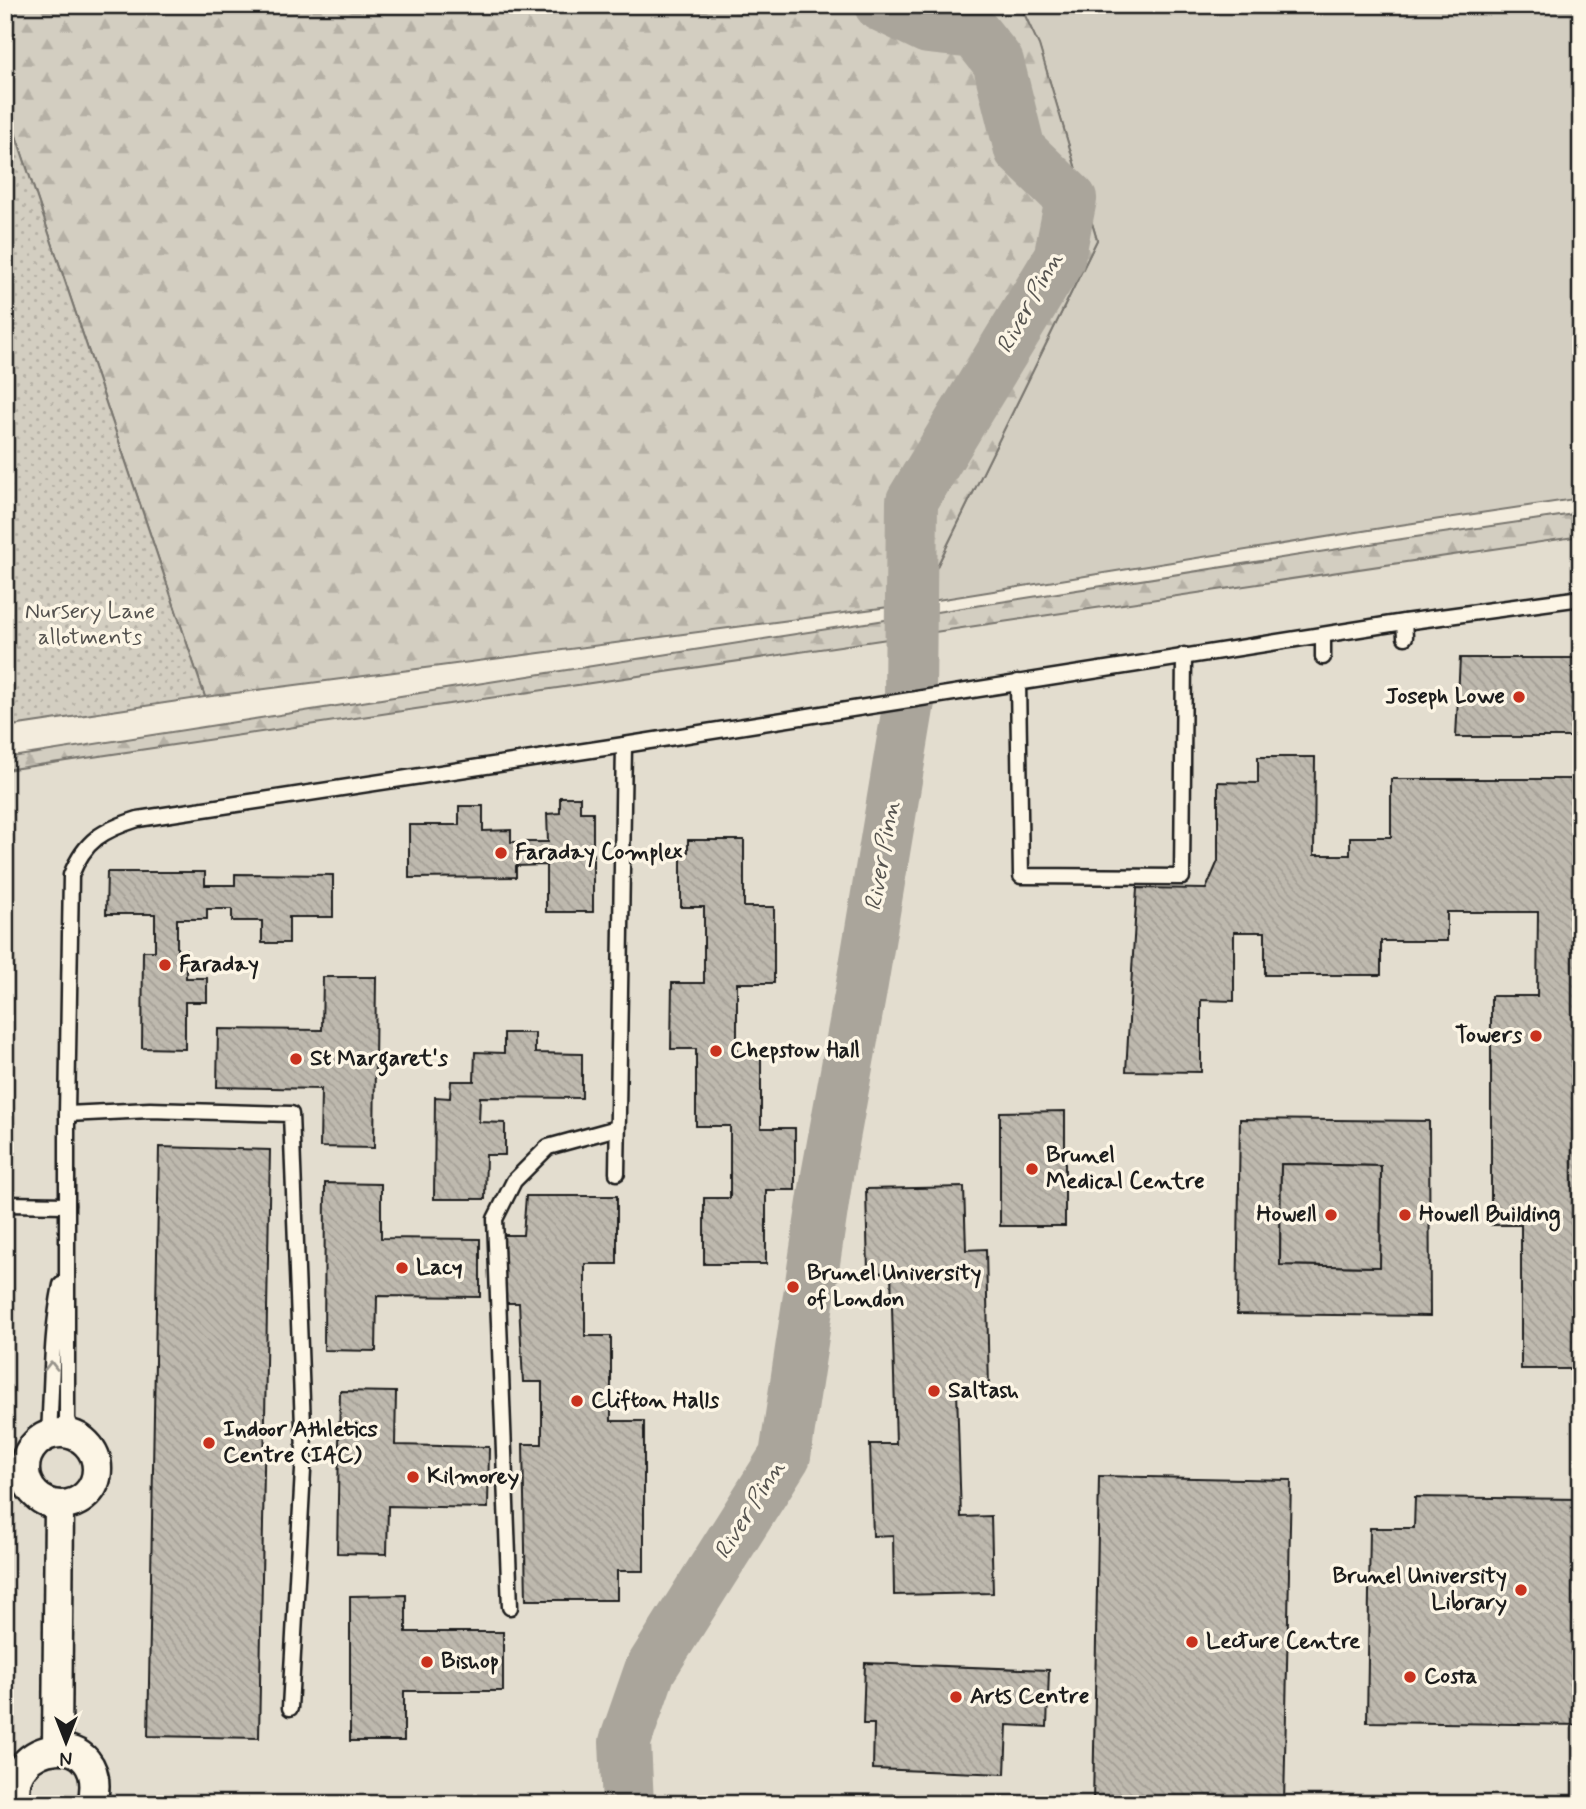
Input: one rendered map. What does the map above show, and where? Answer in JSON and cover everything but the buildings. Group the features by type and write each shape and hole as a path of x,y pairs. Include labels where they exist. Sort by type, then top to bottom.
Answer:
{"street":[{"path":"61,1434 83,1439 91,1447 97,1460 97,1477 87,1495 71,1504 59,1506 38,1497 15,1467 39,1440 61,1434"},
{"path":"57,1748 59,1506"},
{"path":"12,1801 11,1773 34,1753 57,1748 70,1750 82,1758 91,1769 96,1790 92,1804"}],"lane":[{"path":"61,1434 67,1419 66,1205 71,875 85,848 104,831 138,819 624,745 1184,655 1581,598"},
{"path":"1404,622 1405,637"},
{"path":"1323,636 1323,657"},
{"path":"1018,682 1021,876 1182,877 1184,655"},
{"path":"617,1173 624,745"},
{"path":"67,1114 149,1110 291,1114 304,1452 290,1708"},
{"path":"510,1607 495,1219 514,1181 548,1147 617,1128"},
{"path":"5,1204 66,1205"},
{"path":"61,1434 54,1316 66,1256"}],"shaded area":[{"name":"Brunel University of London","path":"1581,536 1581,1804 5,1804 5,770"}],"green space":[{"path":"5,5 1020,5 1039,45 1097,240 919,603 205,697 5,103"},
{"path":"1020,5 1581,5 1581,498 919,603 1097,240 1039,46"},
{"name":"Nursery Lane allotments","path":"5,103 205,697 5,727"},
{"path":"1581,513 1581,536 5,770 5,758"},
{"path":"841,1794 1074,1797 1075,1804 841,1804"}],"waterway":[{"name":"River Pinn","path":"628,1804 625,1742 650,1670 785,1456 827,1176 910,696 912,501 1059,259 1071,199 1020,150 998,62 975,33 928,28 880,5"}],"place":[{"name":"Joseph Lowe","path":"1519,697"},
{"name":"Faraday Complex","path":"501,853"},
{"name":"Faraday","path":"165,965"},
{"name":"Towers","path":"1536,1036"},
{"name":"Chepstow Hall","path":"716,1051"},
{"name":"St Margaret's","path":"296,1059"},
{"name":"Brunel Medical Centre","path":"1032,1169"},
{"name":"Howell","path":"1331,1215"},
{"name":"Howell Building","path":"1405,1215"},
{"name":"Lacy","path":"402,1268"},
{"name":"Brunel University of London","path":"793,1287"},
{"name":"Saltash","path":"934,1391"},
{"name":"Clifton Halls","path":"577,1401"},
{"name":"Indoor Athletics Centre (IAC)","path":"209,1443"},
{"name":"Kilmorey","path":"413,1477"},
{"name":"Brunel University Library","path":"1521,1590"},
{"name":"Lecture Centre","path":"1192,1642"},
{"name":"Bishop","path":"427,1662"},
{"name":"Costa","path":"1410,1677"},
{"name":"Arts Centre","path":"956,1697"}]}
